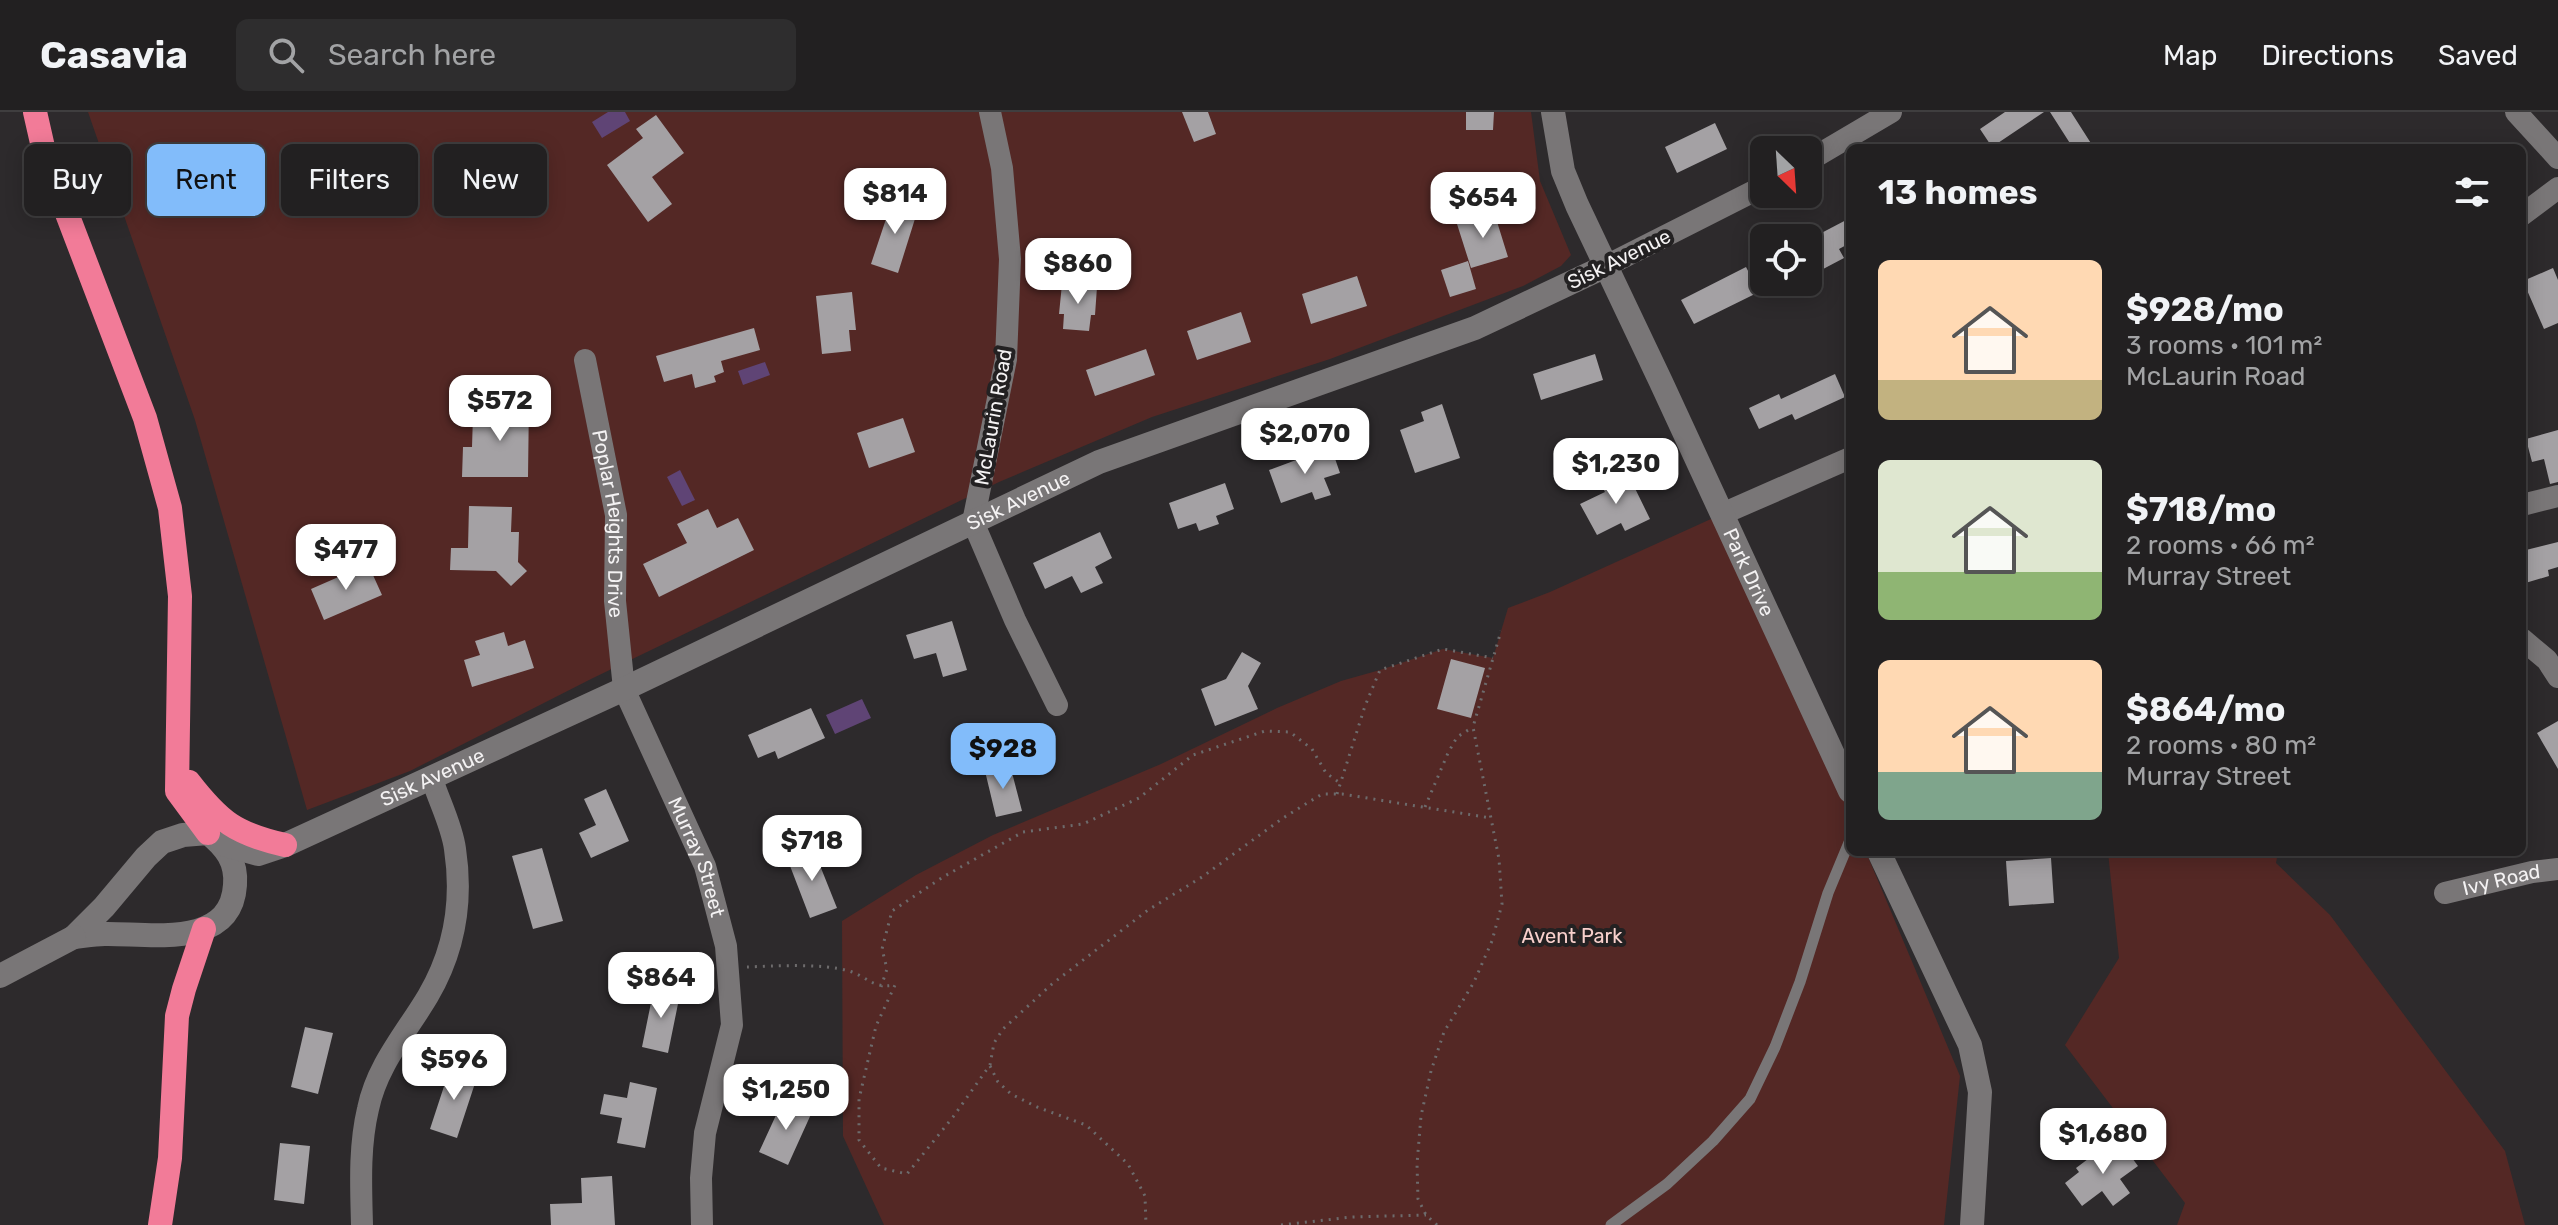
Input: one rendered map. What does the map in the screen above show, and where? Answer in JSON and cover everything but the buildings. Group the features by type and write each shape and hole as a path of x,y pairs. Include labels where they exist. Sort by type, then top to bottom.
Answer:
{"highway":[{"path":"35,112 45,156 145,418 170,508 180,596 177,791 215,839"},
{"path":"177,759 193,788 226,823 252,837 285,845"},
{"path":"160,1225 170,1158 177,1016 204,929"}],"street":[{"name":"McLaurin Road","path":"973,522 1006,359 1010,259 1002,168 990,112"},
{"name":"Park Drive","path":"1553,112 1563,171 1604,267 1661,382 1846,782"},
{"path":"1822,153 1891,112"},
{"path":"2516,112 2558,158"},
{"path":"2526,212 2558,188"},
{"name":"Sisk Avenue","path":"0,976 74,937 162,842 183,835 215,839 258,854 285,845 624,689 1099,462 1475,328 1750,193"},
{"name":"Poplar Heights Drive","path":"585,360 616,515 615,601 624,689"},
{"path":"1722,514 1846,460"},
{"path":"2526,504 2558,496"},
{"path":"973,522 1015,620 1057,705"},
{"path":"2526,642 2547,660 2558,677"},
{"name":"Murray Street","path":"624,689 705,866 726,946 732,1025 705,1133 701,1178 702,1225"},
{"path":"362,1225 361,1163 368,1108 387,1056 428,996 451,950 458,898 455,846 432,779"},
{"path":"215,839 232,859 236,875 235,892"},
{"name":"Sisk Avenue","path":"74,937 103,934 179,936 204,929 218,920 229,907 235,892 285,845"},
{"path":"1881,856 1970,1045 1980,1092 1972,1225"},
{"name":"Ivy Road","path":"2445,893 2532,872 2558,869"}],"lane":[{"path":"1611,1225 1667,1184 1713,1141 1750,1099 1775,1047 1846,850"}],"path":[{"path":"1437,1225 1426,1215 1418,1199 1421,1116 1444,1032 1474,982 1492,941 1502,904 1499,859 1473,727 1501,631"},
{"path":"1337,794 1380,670 1443,649 1493,658"},
{"path":"1425,807 1457,737 1473,727"},
{"path":"881,987 887,969 882,949 892,911 943,877 1023,832 1083,824 1139,798 1193,755 1265,731 1290,732 1312,749 1326,773 1340,783"},
{"path":"728,969 787,965 848,971 881,987 895,985 876,1026 859,1099 859,1140 881,1168 907,1174 990,1065 994,1043 1003,1029 1052,984 1148,910 1202,877 1283,818 1322,794 1491,818"},
{"path":"990,1065 998,1082 1011,1094 1086,1125 1128,1164 1145,1196 1146,1225"},
{"path":"1281,1225 1352,1217 1426,1215"}],"green space":[{"path":"88,112 1531,112 1540,181 1571,255 1561,266 1523,286 1330,359 1152,417 999,482 591,679 410,771 307,810 195,420 124,216 131,216 131,144 99,144"},
{"name":"Avent Park","path":"1722,514 1846,805 1846,856 1868,856 1960,1076 1944,1225 884,1225 843,1136 842,921 916,875 993,835 1161,764 1341,681 1443,649 1493,658 1508,608"},
{"path":"2108,856 2277,856 2276,863 2330,915 2505,1151 2525,1225 2177,1225 2185,1203 2065,1045 2119,958"}],"shaded area":[{"path":"608,112 625,112 630,121 602,138 592,122"},
{"path":"765,362 770,375 743,385 738,371"},
{"path":"680,470 695,500 682,506 667,477"},
{"path":"862,699 871,718 835,734 826,715"}]}
